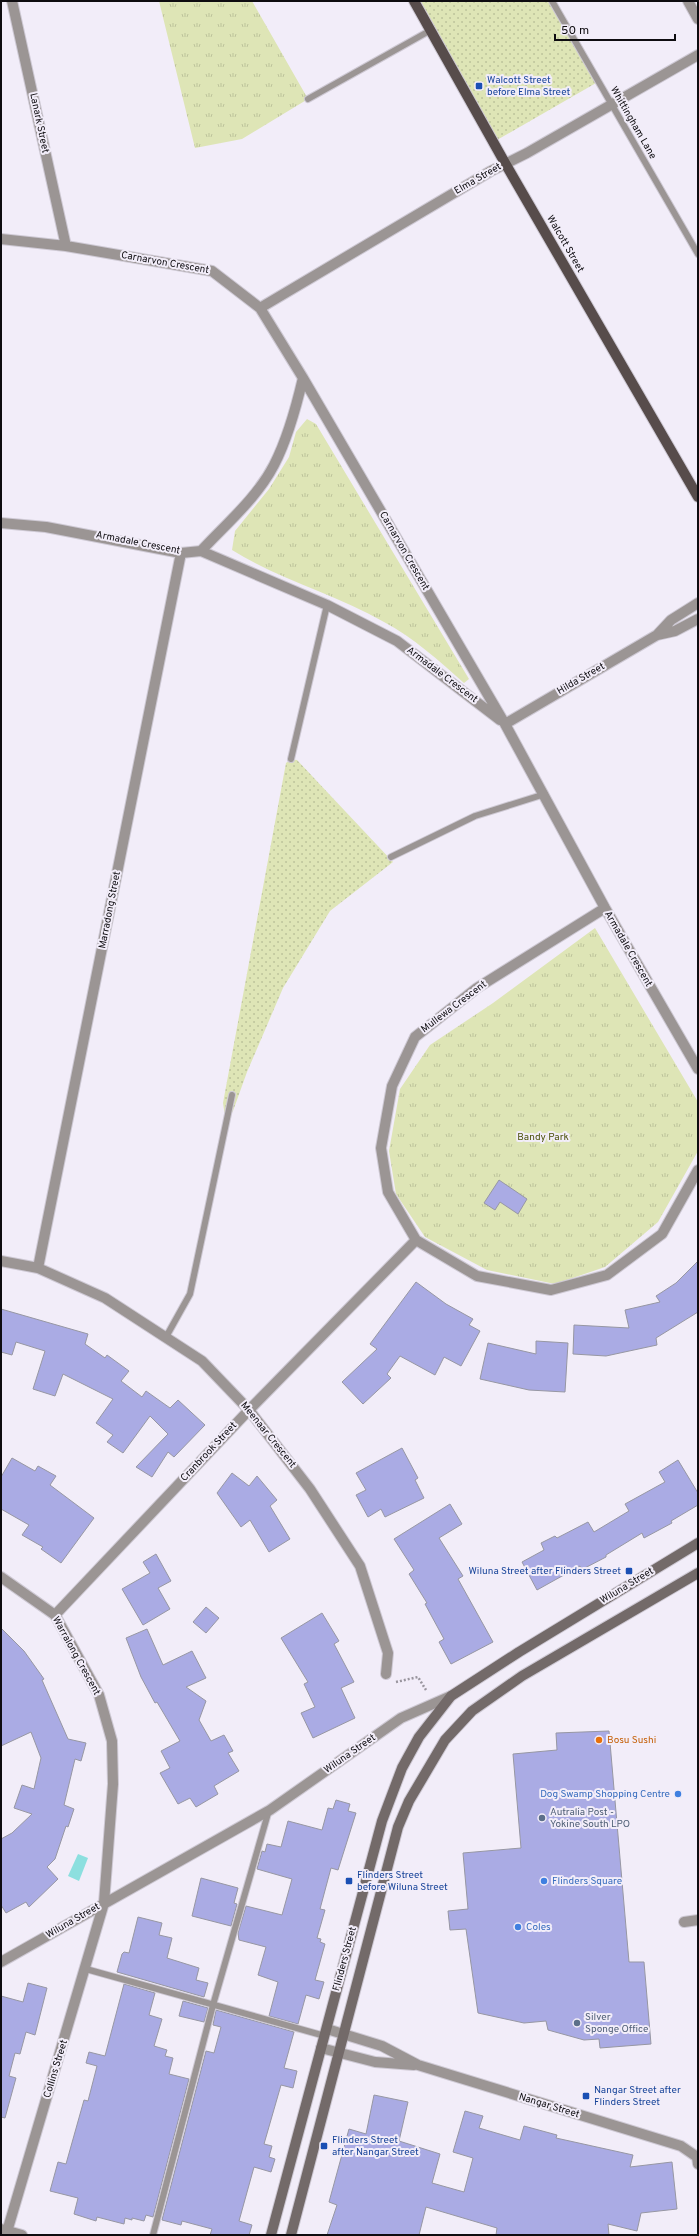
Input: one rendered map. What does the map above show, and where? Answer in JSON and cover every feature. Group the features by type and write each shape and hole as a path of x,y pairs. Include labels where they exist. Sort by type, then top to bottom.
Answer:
{"main road":[{"name":"Walcott Street","path":"414,1 505,163 698,497"},
{"name":"Wiluna Street","path":"451,1696 519,1652 698,1543"},
{"name":"Flinders Street","path":"291,2235 396,1835 408,1801 445,1740 472,1711 522,1676 698,1573"},
{"name":"Flinders Street","path":"271,2235 382,1821 402,1768 419,1737 451,1696"}],"street":[{"name":"Lanark Street","path":"12,1 66,246"},
{"path":"688,1 698,19"},
{"name":"Elma Street","path":"260,308 505,163 698,55"},
{"name":"Carnarvon Crescent","path":"1,239 66,246 212,271 260,308 303,378 505,724"},
{"path":"201,551 244,507 274,466 292,421 303,378"},
{"name":"Armadale Crescent","path":"1,523 46,526 181,553 201,551 327,605 397,641 505,724 545,794 605,908 698,1069"},
{"name":"Marradong Street","path":"38,1268 181,553"},
{"name":"Hilda Street","path":"505,724 657,635 671,620 698,603"},
{"name":"Hilda Street","path":"657,635 675,631 698,619"},
{"name":"Mullewa Crescent","path":"605,908 477,988 415,1037 392,1086 381,1148 388,1192 416,1240 477,1276 551,1290 607,1275 662,1234 698,1170"},
{"name":"Cranbrook Street","path":"55,1615 249,1410 416,1240"},
{"name":"Meenaar Crescent","path":"1,1261 38,1268 105,1298 202,1361 249,1410 310,1488 360,1566 388,1653 386,1674"},
{"name":"Warralong Crescent","path":"1,1577 55,1615 99,1695 112,1741 113,1784 104,1903"},
{"name":"Wiluna Street","path":"1,1962 270,1810 401,1718 451,1696"},
{"name":"Collins Street","path":"5,2232 86,1969 104,1903"},
{"path":"684,1922 698,1920"},
{"name":"Nangar Street","path":"326,2032 344,2033 382,2046 418,2065 681,2146 697,2157 698,2164"},
{"name":"Nangar Street","path":"321,2048 376,2062 418,2065"},
{"path":"5,2232 22,2235"}],"lane":[{"name":"Whittingham Lane","path":"552,1 698,254"},
{"path":"308,99 431,30"},
{"path":"291,760 327,605"},
{"path":"391,858 475,816 545,794"},
{"path":"166,1337 190,1294 232,1095"},
{"path":"153,2235 214,2005 270,1810"},
{"path":"86,1969 214,2005 326,2032"}],"path":[{"path":"386,1674 389,1682 399,1682 418,1677 426,1690"}],"green space":[{"path":"159,1 252,1 308,99 242,139 195,148"},
{"path":"418,1 548,1 596,83 497,140"},
{"path":"307,419 316,424 469,679 464,683 426,650 395,628 346,603 288,579 250,561 232,550 235,531 269,489 289,457 296,432"},
{"path":"291,759 297,760 393,862 330,911 283,988 247,1072 233,1111 226,1123 223,1103 286,763"},
{"name":"Bandy Park","path":"595,928 698,1102 698,1151 658,1222 605,1267 555,1284 487,1270 425,1237 396,1194 389,1151 400,1089 430,1045 493,1003"}],"water":[{"path":"78,1854 88,1858 79,1881 68,1876"}],"building":[{"path":"499,1180 527,1199 518,1214 500,1202 495,1210 484,1203"},
{"path":"698,1261 698,1312 656,1338 657,1345 606,1356 573,1354 574,1325 629,1328 625,1310 660,1302 656,1296 676,1283"},
{"path":"416,1282 446,1304 473,1319 469,1325 480,1331 461,1366 444,1357 435,1375 400,1356 387,1374 391,1378 363,1404 342,1382 377,1349 370,1344"},
{"path":"1,1309 88,1334 85,1344 105,1358 107,1355 129,1371 121,1381 142,1397 146,1391 170,1408 178,1400 205,1425 174,1457 168,1452 152,1477 136,1467 168,1434 150,1416 123,1453 107,1442 113,1435 96,1423 113,1399 63,1374 55,1396 33,1389 45,1351 16,1342 12,1355 1,1352"},
{"path":"536,1341 568,1343 565,1392 529,1390 480,1379 488,1343 536,1354"},
{"path":"402,1448 418,1478 415,1480 424,1498 385,1517 381,1509 368,1517 356,1495 366,1490 356,1473"},
{"path":"12,1458 35,1471 38,1466 56,1476 50,1485 94,1518 61,1563 41,1549 43,1547 22,1535 29,1525 1,1509 1,1477"},
{"path":"678,1460 698,1493 698,1505 671,1521 672,1523 644,1538 642,1533 606,1555 606,1557 581,1570 580,1566 537,1590 522,1562 544,1550 541,1543 555,1536 557,1538 588,1522 594,1532 629,1511 625,1504 665,1482 659,1472"},
{"path":"232,1473 249,1486 257,1476 277,1500 270,1506 290,1539 269,1552 250,1520 241,1527 217,1493"},
{"path":"450,1504 462,1524 439,1538 463,1576 458,1579 493,1642 451,1664 439,1642 444,1639 425,1604 427,1603 409,1574 414,1570 394,1539"},
{"path":"156,1554 171,1581 158,1588 170,1609 143,1625 122,1589 150,1573 143,1562"},
{"path":"206,1607 219,1618 206,1633 193,1622"},
{"path":"322,1613 339,1641 334,1644 354,1682 341,1688 355,1718 313,1738 301,1713 315,1707 304,1684 308,1682 281,1638"},
{"path":"1,1628 24,1651 44,1679 42,1680 68,1739 86,1743 81,1761 75,1759 64,1805 74,1809 68,1827 66,1826 55,1859 47,1867 58,1879 29,1907 26,1902 6,1913 1,1905 1,1839 12,1833 32,1814 14,1808 22,1785 34,1789 41,1758 31,1732 1,1746"},
{"path":"147,1629 163,1665 192,1651 206,1678 186,1687 206,1701 199,1720 211,1741 224,1735 233,1751 228,1753 239,1771 214,1786 218,1794 196,1807 190,1798 178,1804 160,1773 170,1768 161,1751 180,1741 157,1702 155,1703 141,1677 126,1638"},
{"name":"Flinders Square","path":"609,1731 629,1962 644,1962 651,2044 600,2048 599,2039 584,2040 548,2030 546,2021 524,2023 478,2013 466,1929 450,1930 448,1911 468,1909 463,1853 521,1848 513,1754 557,1750 556,1733"},
{"path":"336,1800 350,1804 348,1811 356,1813 338,1870 331,1868 320,1909 325,1910 317,1938 321,1939 320,1942 325,1944 315,1980 324,1982 319,1999 306,1995 298,2024 269,2016 278,1982 258,1975 266,1947 239,1940 238,1933 246,1906 282,1915 292,1879 257,1869 262,1851 265,1852 267,1844 281,1847 288,1821 322,1830 328,1808 333,1809"},
{"path":"201,1878 238,1888 234,1903 237,1904 231,1926 192,1916"},
{"path":"138,1917 162,1923 159,1935 172,1938 167,1958 199,1968 196,1980 208,1983 204,1997 117,1972 122,1954 124,1952 129,1953"},
{"path":"28,1983 47,1988 35,2035 26,2032 20,2054 15,2053 9,2076 16,2078 5,2118 1,2117 1,1996 23,2002"},
{"path":"124,1984 155,1993 149,2015 162,2019 154,2046 167,2050 165,2056 173,2058 169,2074 189,2079 153,2217 146,2215 144,2221 125,2218 124,2224 97,2217 96,2221 74,2214 78,2198 50,2191 58,2162 66,2164 84,2100 88,2101 97,2066 86,2063 89,2052 105,2056"},
{"path":"183,2001 208,2008 204,2022 179,2016"},
{"path":"216,2010 294,2032 284,2068 297,2071 293,2088 281,2085 264,2144 272,2146 269,2157 275,2159 271,2172 254,2167 239,2221 252,2225 249,2235 210,2235 212,2229 182,2221 181,2225 162,2220 206,2051 214,2053 221,2027 213,2025"},
{"path":"374,2095 408,2102 399,2141 440,2154 432,2183 464,2192 473,2158 453,2152 465,2111 483,2116 479,2128 520,2140 524,2126 557,2135 556,2138 633,2155 630,2167 672,2162 677,2209 641,2213 637,2231 608,2224 609,2235 496,2235 497,2228 426,2207 419,2235 327,2235 337,2205 329,2202 349,2129 366,2134"}],"place":[{"name":"Walcott Street before Elma Street","path":"479,86"},
{"name":"Wiluna Street after Flinders Street","path":"629,1571"},
{"name":"Bosu Sushi","path":"599,1740"},
{"name":"Dog Swamp Shopping Centre","path":"678,1794"},
{"name":"Autralia Post - Yokine South LPO","path":"542,1818"},
{"name":"Flinders Street before Wiluna Street","path":"349,1881"},
{"name":"Flinders Square","path":"544,1881"},
{"name":"Coles","path":"518,1927"},
{"name":"Silver Sponge Office","path":"577,2023"},
{"name":"Nangar Street after Flinders Street","path":"586,2096"},
{"name":"Flinders Street after Nangar Street","path":"324,2146"}]}
